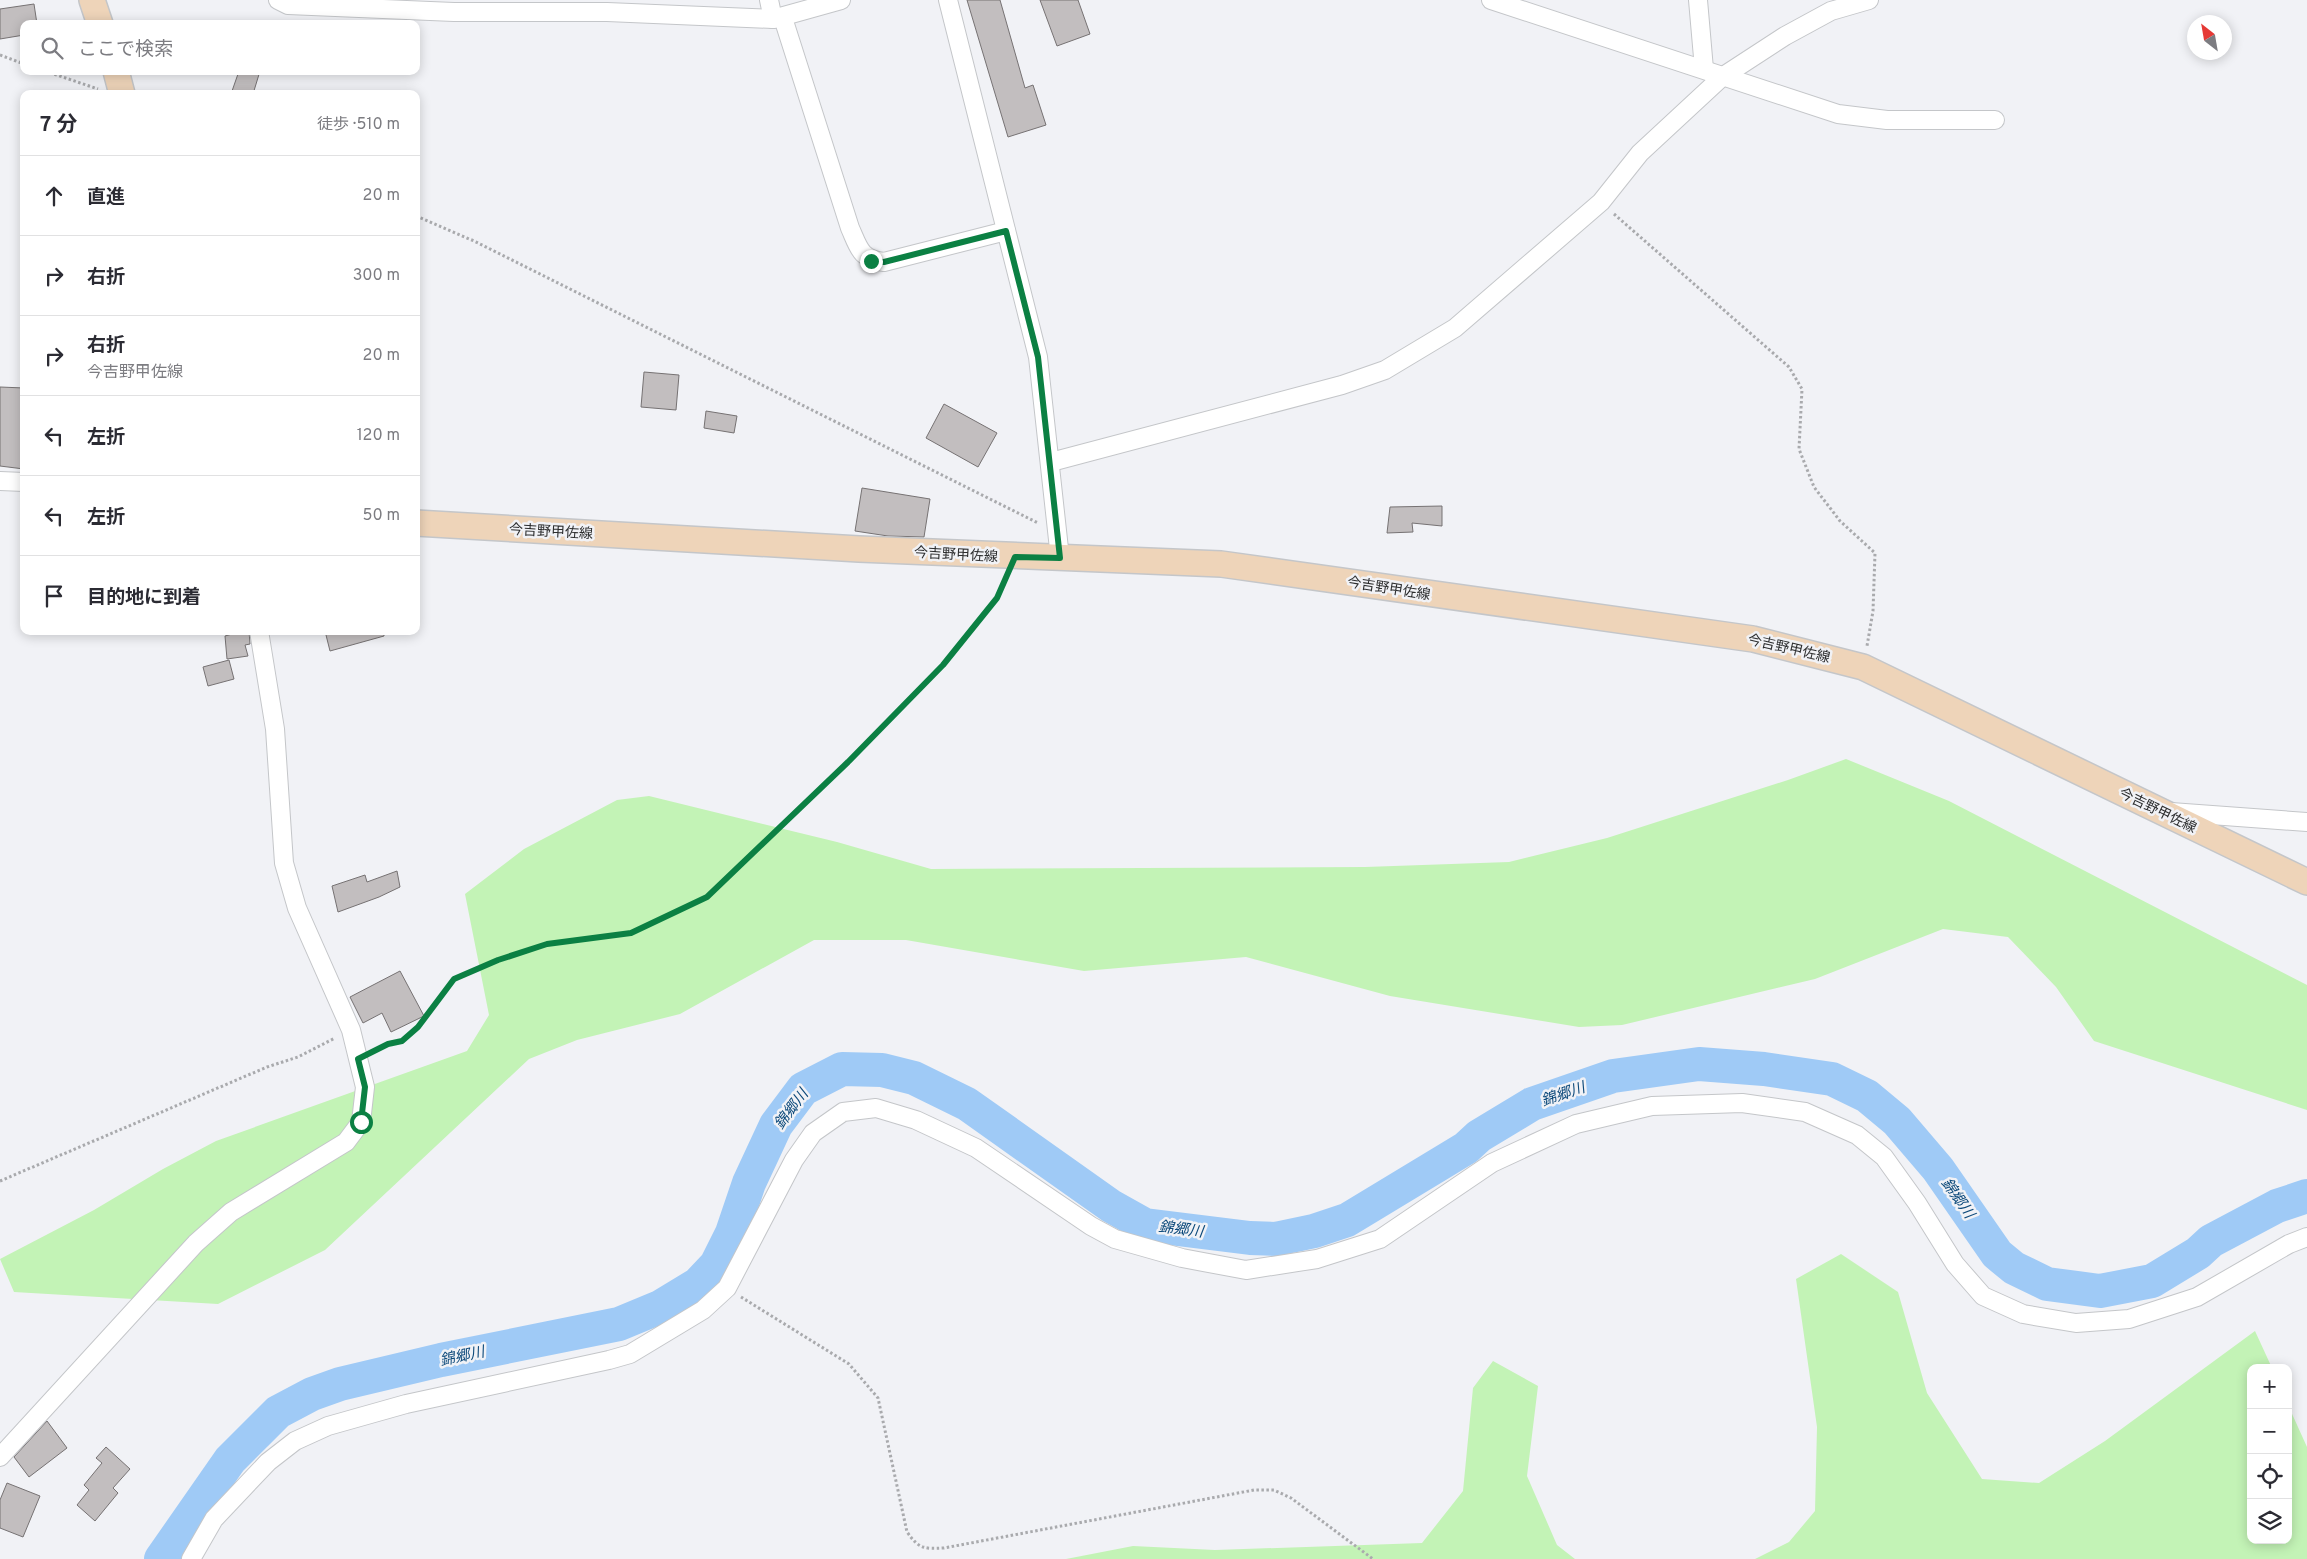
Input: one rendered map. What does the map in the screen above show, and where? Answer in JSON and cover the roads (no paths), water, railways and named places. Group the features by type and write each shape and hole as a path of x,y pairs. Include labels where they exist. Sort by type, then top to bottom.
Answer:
{"main road":[{"path":"92,0 99,20"},
{"path":"112,90 115,75"},
{"name":"今吉野甲佐線","path":"420,523 1015,557 1108,558 1221,564 1753,639 1863,666 2307,882"}],"street":[{"path":"278,0 288,5 454,6 778,19 841,0"},
{"path":"769,0 778,19 850,228 861,252 871,261 884,262 1006,231"},
{"path":"948,0 1038,357 1060,558"},
{"path":"1492,0 1838,114 1887,120 1995,120"},
{"path":"1698,0 1704,70"},
{"path":"1051,462 1342,385 1385,370 1455,328 1600,202 1640,153 1722,77 1786,36 1830,12 1869,0"},
{"path":"0,481 20,482"},
{"path":"0,1457 196,1243 232,1212 346,1142 361,1122 365,1087 351,1030 297,908 284,863 275,729 259,635"},
{"path":"2161,811 2307,822"},
{"path":"191,1559 214,1519 268,1462 295,1441 328,1426 406,1404 630,1354 703,1310 727,1288 794,1160 813,1133 843,1112 876,1108 916,1120 976,1148 1091,1226 1115,1239 1182,1258 1246,1270 1317,1259 1380,1239 1492,1163 1576,1124 1652,1106 1742,1103 1805,1112 1857,1135 1884,1157 1917,1203 1955,1264 1983,1296 2023,1314 2076,1323 2129,1319 2197,1297 2289,1244 2307,1237"}],"waterway":[{"name":"錦郷川","path":"161,1559 230,1460 278,1412 312,1394 340,1384 441,1360 619,1324 660,1307 698,1284 716,1265 732,1233 749,1183 776,1125 803,1089 842,1069 882,1070 914,1078 967,1104 1111,1206 1145,1225 1250,1238 1276,1239 1314,1231 1347,1220 1466,1148 1479,1136 1532,1104 1613,1076 1699,1064 1764,1069 1832,1079 1867,1096 1897,1121 1938,1169 1997,1254 2014,1268 2047,1284 2100,1291 2152,1281 2198,1253 2211,1241 2277,1206 2307,1196"}]}
